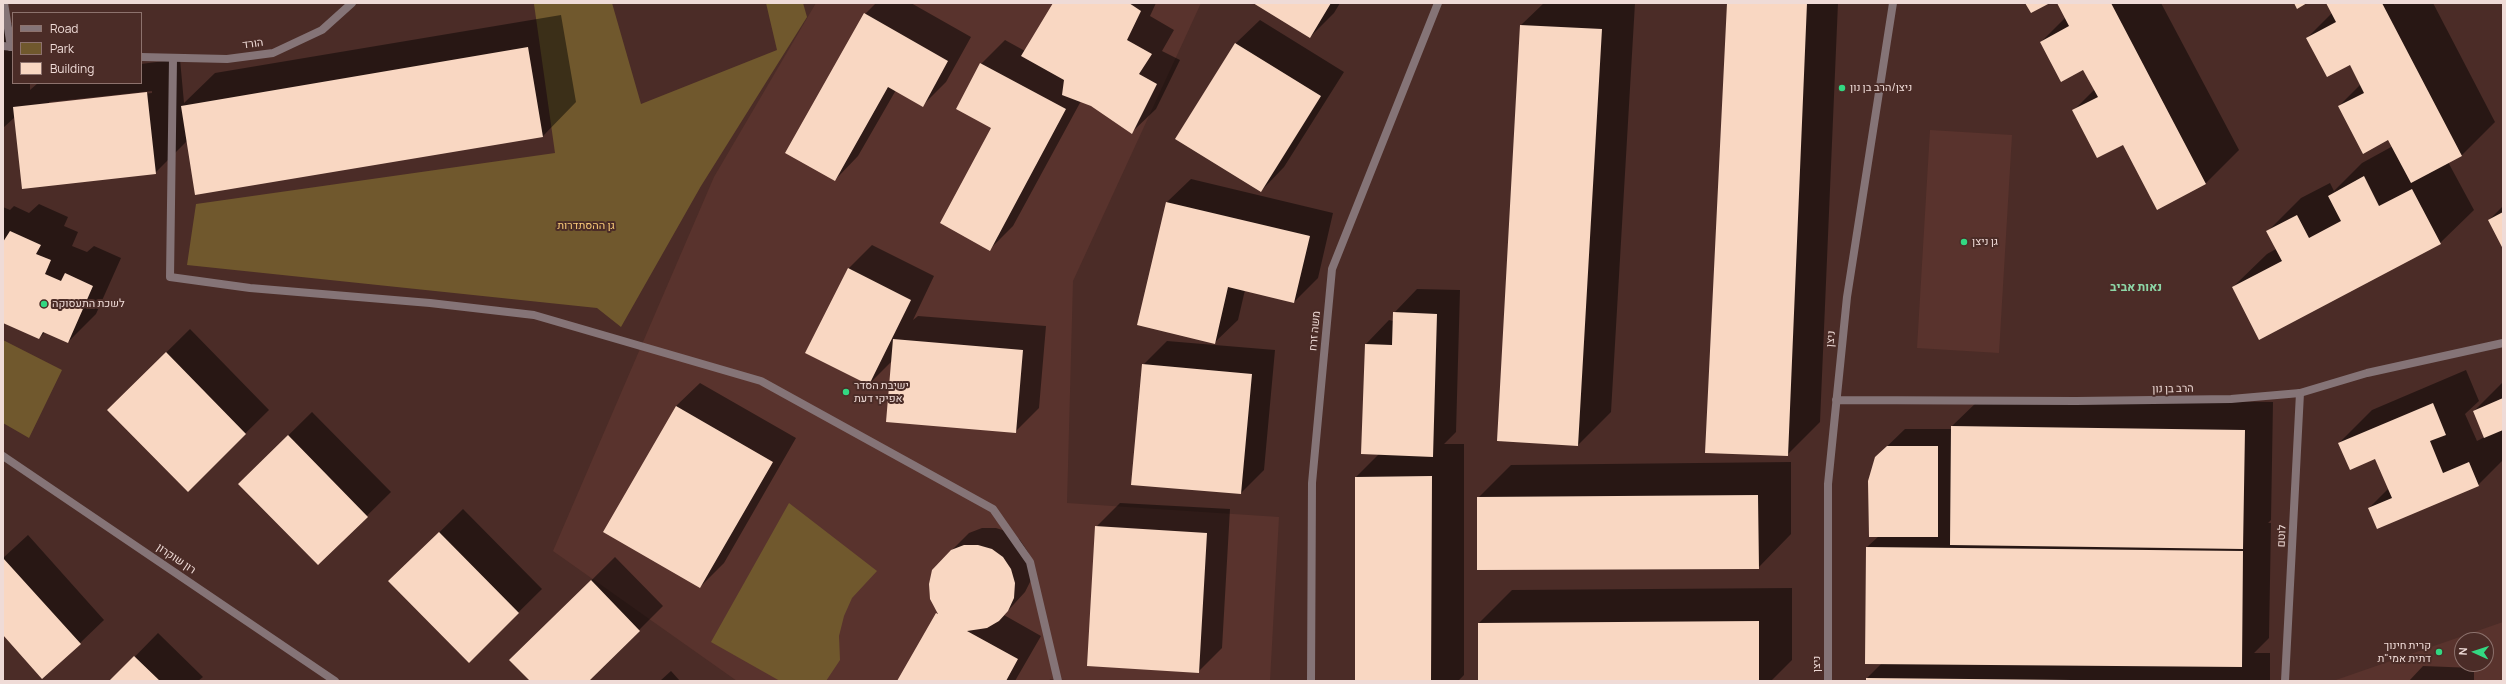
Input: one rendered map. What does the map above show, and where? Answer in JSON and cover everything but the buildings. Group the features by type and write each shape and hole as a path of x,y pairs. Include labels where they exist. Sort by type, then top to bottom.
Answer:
{"street":[{"path":"4,3 9,47"},
{"name":"הורד","path":"142,57 173,59 227,59 273,53 322,30 352,3"},
{"name":"משה זרח","path":"1311,681 1312,484 1332,269 1438,3"},
{"name":"ניצן","path":"1828,681 1828,484 1836,400 1847,296 1893,3"},
{"path":"173,59 170,277 250,288 430,303 534,315 761,381 993,509 1030,562 1058,681"},
{"name":"הרב בן נון","path":"1836,400 2076,401 2231,399 2300,393 2367,373 2503,343"},
{"name":"לוטם","path":"2285,681 2300,393"},
{"name":"רון שוקרון","path":"3,456 28,470 335,681"}],"shaded area":[{"name":"ישיבת הסדר אפיקי דעת","path":"816,3 1201,3 1073,281 1067,503 1279,517 1270,681 1084,681 1050,679 1049,681 737,681 553,551 714,177"},
{"name":"גן ניצן","path":"1930,130 2012,135 1999,353 1917,348"},
{"name":"קרית חינוך דתית אמי\"ת","path":"2503,622 2503,681 2333,681 2454,639 2454,672 2494,672 2494,632 2474,632"}],"green space":[{"name":"גן ההסתדרות","path":"612,3 641,104 777,50 766,3 803,3 807,17 701,186 621,327 597,308 187,265 196,204 555,153 534,4"},
{"path":"3,340 62,370 29,438 3,423"},
{"path":"789,503 877,571 852,598 844,616 839,636 840,660 826,681 780,681 711,642"}],"place":[{"name":"ניצן/הרב בן נון","path":"1842,88"},
{"name":"גן ניצן","path":"1964,242"},
{"name":"לשכת התעסוקה","path":"44,304"},
{"name":"ישיבת הסדר אפיקי דעת","path":"846,392"},
{"name":"קרית חינוך דתית אמי\"ת","path":"2439,652"}],"district":[{"name":"נאות אביב","path":"2136,288"}]}
